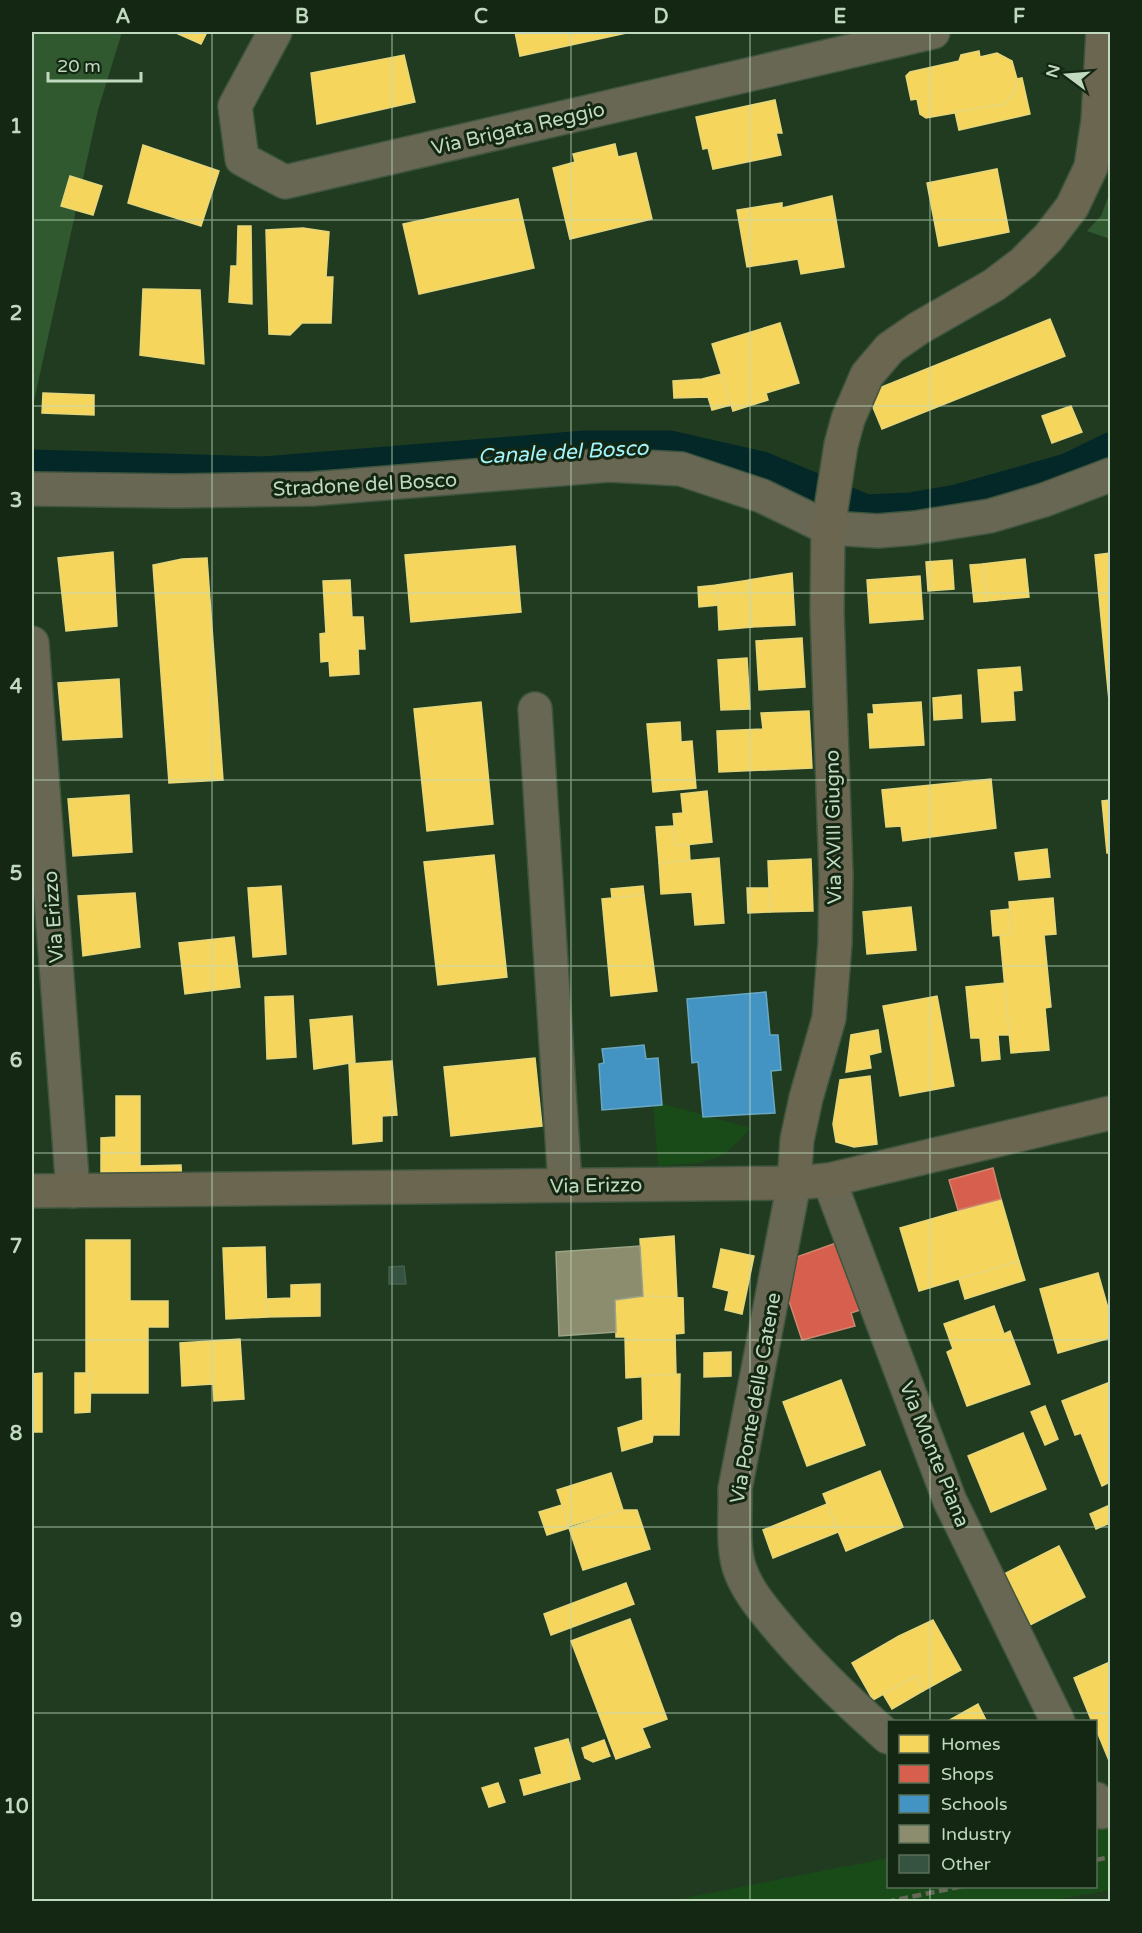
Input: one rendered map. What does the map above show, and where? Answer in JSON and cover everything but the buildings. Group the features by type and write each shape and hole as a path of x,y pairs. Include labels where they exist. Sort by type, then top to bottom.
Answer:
{"main road":[{"name":"Via XVIII Giugno","path":"794,1183 797,1140 829,1018 835,943 836,876 827,611 829,520 837,468 850,412 867,375 890,348 919,328 994,285 1048,238 1072,207 1091,167 1098,121 1103,32"},
{"name":"Via Erizzo","path":"32,1191 794,1183 829,1180 1110,1114"}],"street":[{"name":"Via Brigata Reggio","path":"275,32 236,106 242,159 285,182 933,32"},
{"name":"Stradone del Bosco","path":"32,489 175,491 312,489 609,465 681,469 829,520 878,531 915,528 990,516 1044,500 1110,475"},
{"name":"Via Erizzo","path":"32,643 73,1191"},
{"path":"535,709 565,1185"},
{"name":"Via Monte Piana","path":"829,1180 950,1501 1057,1720"},
{"name":"Via Ponte delle Catene","path":"794,1183 735,1490 739,1566 750,1592 788,1640 833,1688 887,1736"}],"shaded area":[{"path":"32,32 122,32 98,110 32,410"},
{"path":"1110,192 1110,239 1087,231 1101,216"},
{"path":"653,1101 750,1128 721,1156 699,1163 658,1166"},
{"path":"1110,1814 1110,1890 1050,1901 665,1902 887,1858 887,1888 1097,1888 1097,1817"}],"waterway":[{"name":"Canale del Bosco","path":"32,466 264,473 585,447 670,447 762,468 866,511 910,509 957,501 1067,470 1110,449"}],"railway":[{"path":"1097,1860 1110,1857"},
{"path":"886,1902 953,1888"}]}
